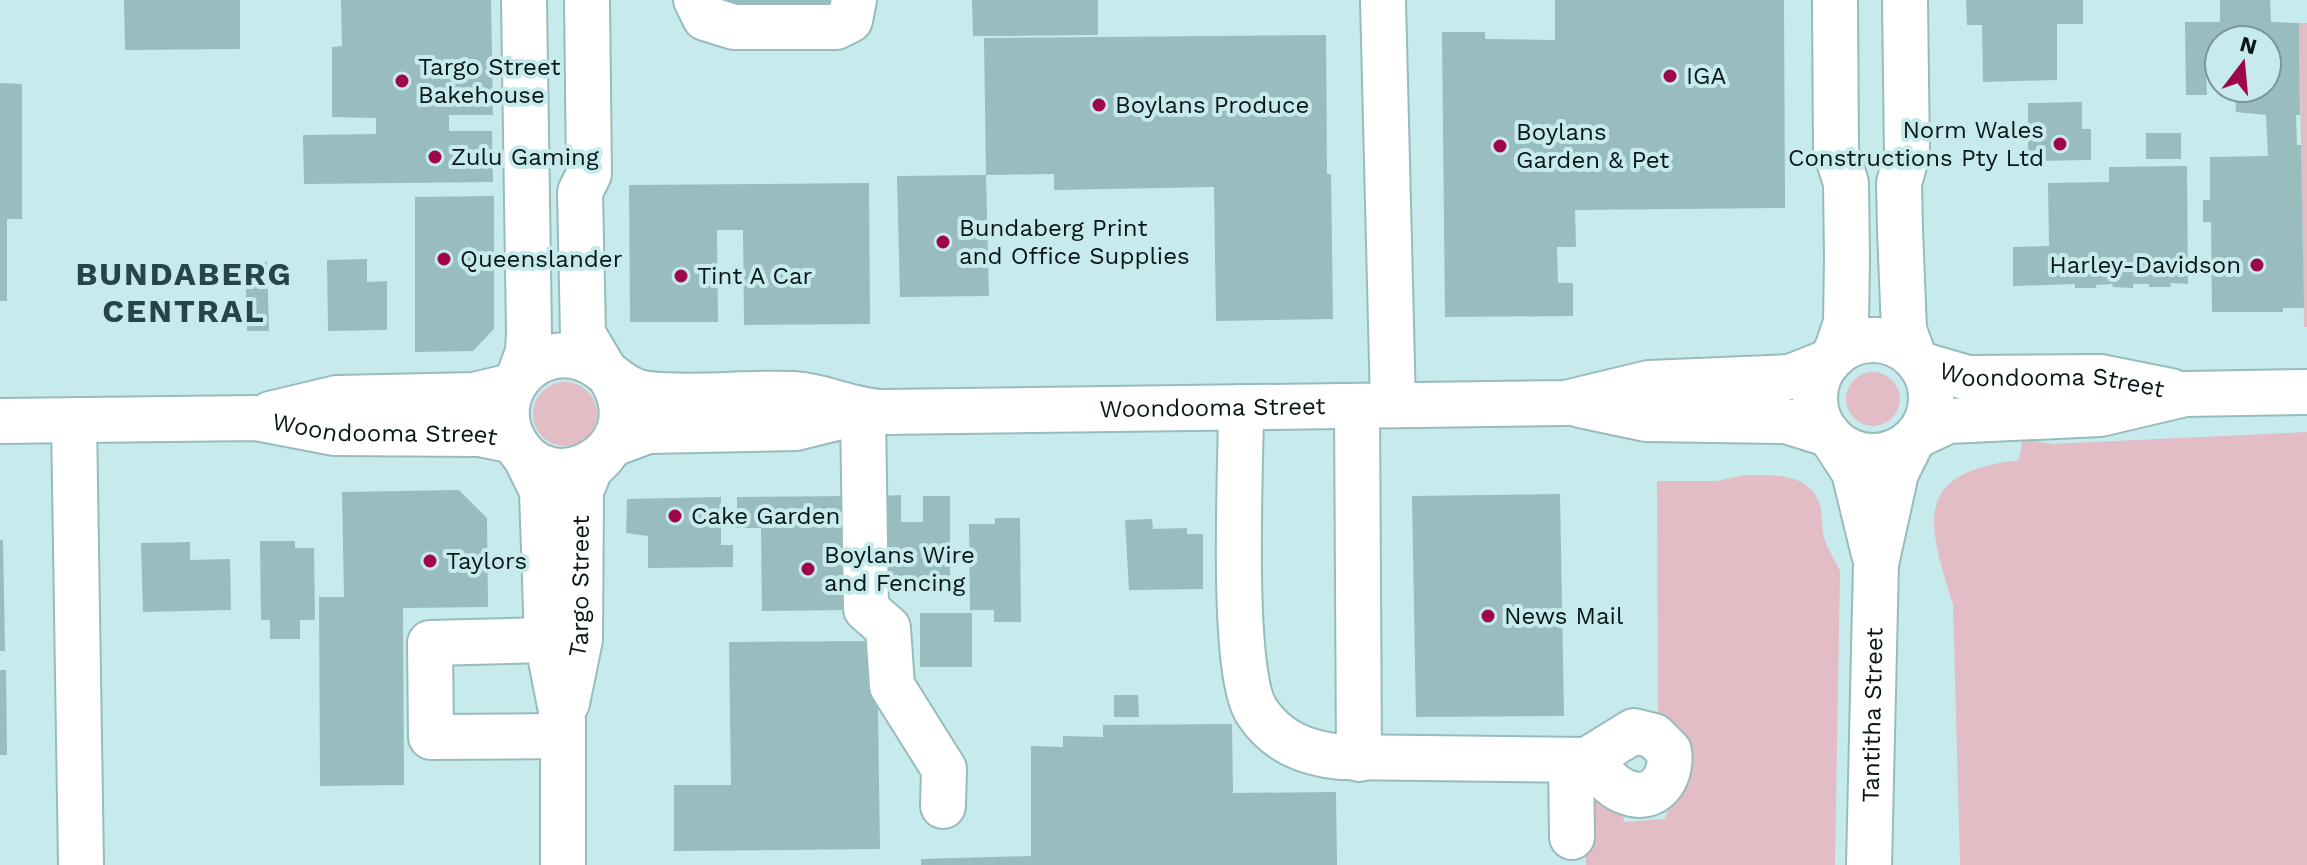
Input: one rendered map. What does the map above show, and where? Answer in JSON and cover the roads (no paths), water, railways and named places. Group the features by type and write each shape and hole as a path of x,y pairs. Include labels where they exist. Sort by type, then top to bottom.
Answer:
{"street":[{"path":"524,0 529,333 528,352 506,405 507,424 519,448 539,465 564,470 588,465 608,450 621,426 622,406 583,334 580,192 589,174 587,0"},
{"path":"696,0 699,12 718,24 777,27 844,25 854,13 854,0"},
{"path":"1359,759 1375,405 1383,0"},
{"path":"1835,0 1836,152 1846,183 1846,323 1815,390 1820,421 1831,438 1865,456 1882,456 1915,438 1931,408 1931,392 1904,330 1899,183 1907,155 1905,0"},
{"path":"1831,358 1849,345 1883,341 1917,360"},
{"path":"516,381 538,361 561,355 592,362 608,376"},
{"name":"Woondooma Street","path":"1566,403 1649,383 1781,379 1831,358"},
{"name":"Woondooma Street","path":"1917,360 1968,378 2101,377 2185,394"},
{"name":"Woondooma Street","path":"608,376 647,394 798,394 863,412"},
{"name":"Woondooma Street","path":"256,418 337,398 474,395 516,381"},
{"name":"Woondooma Street","path":"1915,438 1957,420 2100,414 2185,394 2307,392"},
{"name":"Woondooma Street","path":"608,450 648,431 796,428 863,412 1566,403 1646,419 1786,421 1831,438"},
{"path":"1241,407 1242,666 1245,686 1255,710 1270,729 1291,745 1316,754 1359,759 1579,760 1572,837"},
{"path":"863,412 866,609 888,628 892,686 944,769 943,806"},
{"name":"Woondooma Street","path":"0,421 256,418 334,433 479,434 519,448"},
{"path":"74,420 81,865"},
{"name":"Tantitha Street","path":"1831,438 1854,472 1876,564"},
{"name":"Tantitha Street","path":"1869,865 1876,564 1896,473 1915,438"},
{"name":"Targo Street","path":"519,448 542,491 547,640 563,729 563,865"},
{"name":"Targo Street","path":"563,729 580,639 581,491 590,469 608,450"},
{"path":"547,640 430,643 431,737 563,729"}],"place":[{"name":"IGA","path":"1670,76"},
{"name":"Targo Street Bakehouse","path":"402,81"},
{"name":"Boylans Produce","path":"1099,105"},
{"name":"Norm Wales Constructions Pty Ltd","path":"2060,144"},
{"name":"Boylans Garden & Pet","path":"1500,146"},
{"name":"Zulu Gaming","path":"435,157"},
{"name":"Bundaberg Print and Office Supplies","path":"943,242"},
{"name":"Queenslander","path":"444,259"},
{"name":"Harley-Davidson","path":"2257,265"},
{"name":"Tint A Car","path":"681,276"},
{"name":"Cake Garden","path":"675,516"},
{"name":"Taylors","path":"430,561"},
{"name":"Boylans Wire and Fencing","path":"808,569"},
{"name":"News Mail","path":"1488,616"}],"district":[{"name":"BUNDABERG CENTRAL","path":"184,292"}]}
